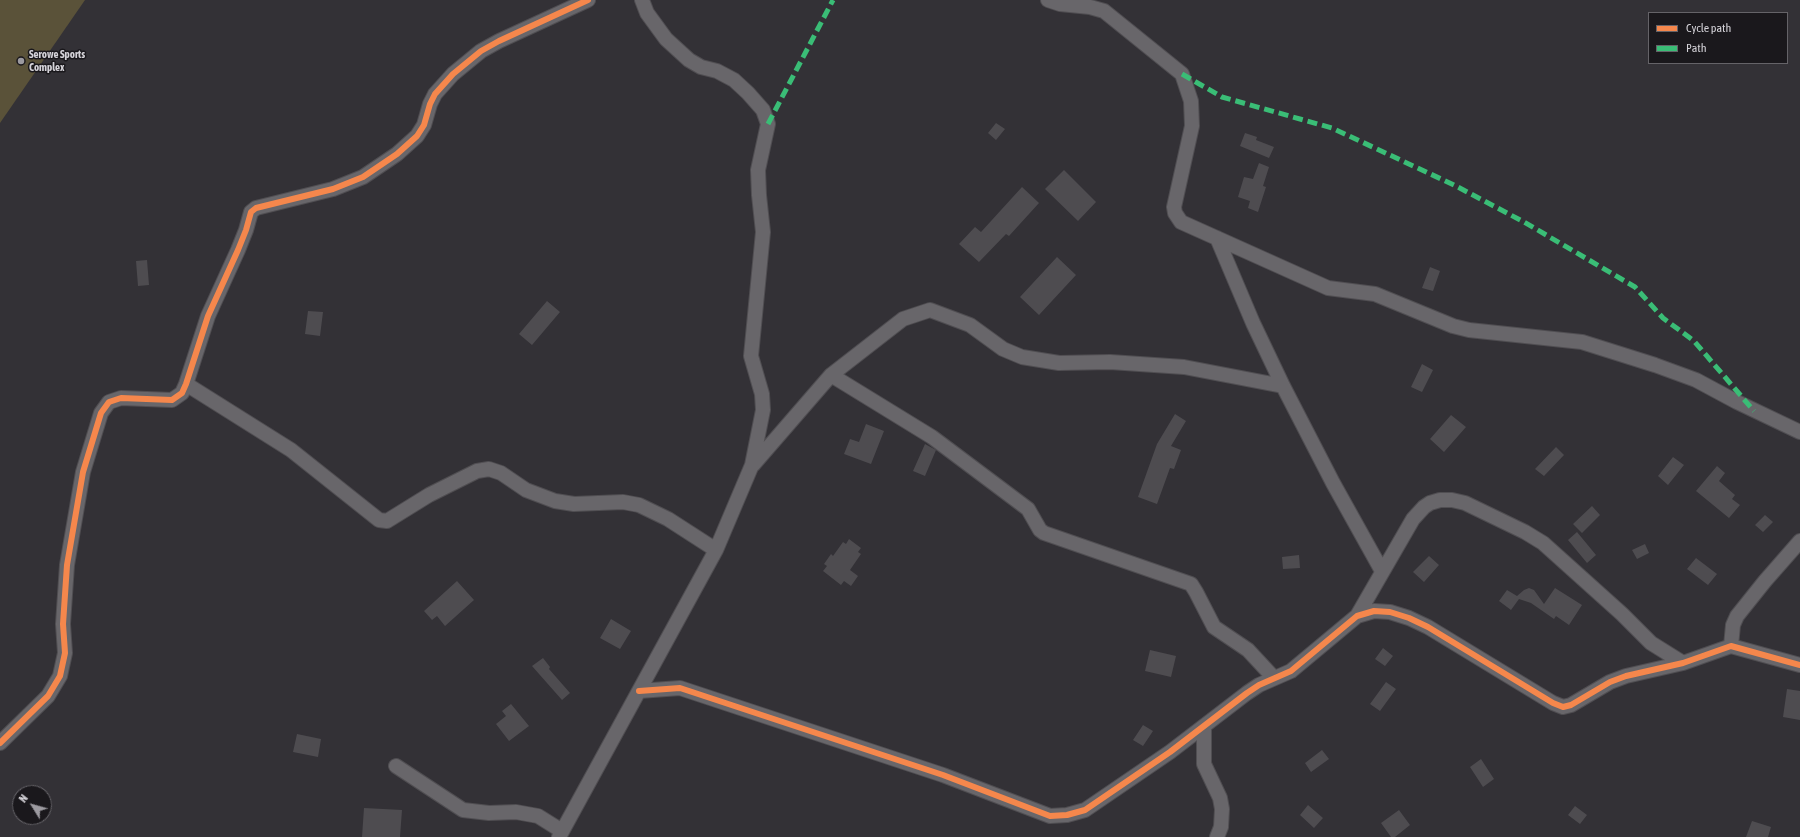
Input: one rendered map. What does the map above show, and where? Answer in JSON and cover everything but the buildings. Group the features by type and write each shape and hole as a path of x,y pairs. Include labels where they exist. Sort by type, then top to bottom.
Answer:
{"street":[{"path":"0,743 48,696 60,676 65,653 63,624 67,565 83,472 102,413 109,402 121,398 172,400 182,394 208,316 238,250 251,212 256,208 333,189 363,177 398,154 418,136 424,125 430,104 435,94 453,74 481,52 499,41 588,0"},
{"path":"396,766 463,810 489,813 516,812 538,816 561,834 716,550 752,465 762,410 762,394 751,356 763,232 758,170 768,124 763,110 734,80 717,71 701,68 689,60 666,39 647,13 642,0"},
{"path":"1048,0 1060,4 1090,7 1104,11 1182,74 1191,101 1192,126 1174,206 1175,213 1181,222 1328,288 1376,294 1453,326 1469,330 1582,342 1655,365 1696,380 1749,408 1800,432"},
{"path":"1217,238 1253,323 1283,386 1333,483 1382,571"},
{"path":"752,465 831,375 903,319 930,310 970,325 1003,349 1022,357 1059,363 1110,362 1184,366 1283,386"},
{"path":"831,375 932,437 1028,509 1040,530 1044,533 1191,584 1214,627 1248,650 1274,678"},
{"path":"186,384 290,450 379,520 387,521 429,495 476,471 489,469 501,473 526,490 555,501 574,504 623,502 639,505 668,519 716,550"},
{"path":"639,691 667,688 685,689 943,775 1050,816 1067,815 1085,810 1204,727 1246,693 1291,671 1357,616 1413,519 1424,507 1430,503 1440,500 1465,503 1525,532 1542,543 1622,614 1651,643 1683,663"},
{"path":"1731,646 1732,626 1737,616 1765,580 1800,541"},
{"path":"1357,616 1374,611 1390,612 1409,618 1428,627 1553,703 1563,707 1571,705 1610,682 1626,676 1683,663 1731,646 1800,665"},
{"path":"1204,727 1204,764 1220,798 1222,809 1221,827 1217,837"}],"shaded area":[{"name":"Serowe Sports Complex","path":"0,0 85,0 0,123"}],"marked path":[{"path":"768,124 833,0"},
{"path":"1182,74 1222,97 1332,128 1454,185 1524,222 1635,287 1663,318 1694,341 1754,411"}],"cycle path":[{"path":"0,743 48,696 60,676 65,653 63,624 67,565 83,472 101,413 109,402 121,398 172,400 182,393 208,316 238,250 251,212 256,208 333,189 363,177 397,154 417,136 424,125 430,104 435,94 453,74 481,51 499,41 588,0"},
{"path":"639,691 680,688 943,775 1050,816 1067,815 1085,810 1170,752 1247,693 1259,685 1291,671 1357,616 1374,611 1390,612 1409,618 1428,627 1553,703 1563,707 1571,705 1610,682 1626,676 1683,663 1731,646 1800,665"}],"place":[{"name":"Serowe Sports Complex","path":"21,61"}]}
